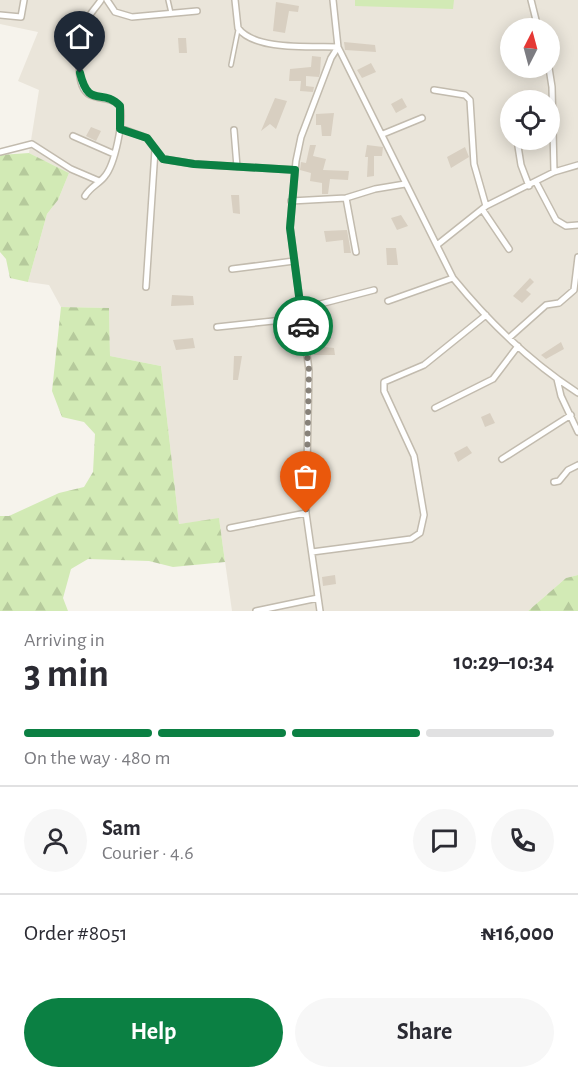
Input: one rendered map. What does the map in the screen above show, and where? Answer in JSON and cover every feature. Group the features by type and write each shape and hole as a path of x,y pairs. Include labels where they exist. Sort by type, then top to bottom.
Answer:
{"street":[{"path":"0,15 21,17 24,0"},
{"path":"85,196 88,190 107,174 120,129 120,106 110,99 88,94 84,89 80,73 82,41 90,14 101,0"},
{"path":"107,0 115,12 123,15 197,11"},
{"path":"235,0 238,28 253,40 275,44 338,47"},
{"path":"333,0 338,47 453,278 509,338 557,379 578,393"},
{"path":"531,0 536,18"},
{"path":"320,611 306,513 309,370 290,228 291,201 301,137 331,58 338,47"},
{"path":"551,78 554,172"},
{"path":"434,90 465,96 470,100 474,164 484,208 509,249"},
{"path":"382,134 422,118"},
{"path":"120,129 139,133 147,138 163,159 295,170"},
{"path":"234,130 237,166"},
{"path":"73,136 114,154"},
{"path":"0,152 32,144 70,169 101,180"},
{"path":"146,288 155,150"},
{"path":"519,150 521,165 529,186"},
{"path":"437,245 484,208 554,172 578,165"},
{"path":"536,182 555,220 566,226 578,225"},
{"path":"291,201 346,198 375,189 405,184"},
{"path":"346,198 356,252"},
{"path":"509,338 546,304 559,303 574,290 578,257"},
{"path":"232,270 294,261"},
{"path":"388,301 453,278"},
{"path":"301,309 374,290"},
{"path":"312,552 411,539 420,533 424,515 414,456 384,391 384,382 424,364 486,315"},
{"path":"217,327 302,318"},
{"path":"435,408 493,379 518,346"},
{"path":"557,379 578,432"},
{"path":"502,459 571,415"},
{"path":"554,482 559,482 568,470 578,465"},
{"path":"230,528 306,513"},
{"path":"256,611 318,598"}],"lane":[{"path":"168,0 171,14"},
{"path":"231,64 238,28"}],"shaded area":[{"path":"0,0 578,0 578,575 566,578 528,611 232,611 219,519 179,524 161,366 110,356 109,308 61,307 49,285 28,282 47,214 58,200 69,173 29,153 39,90 18,81 38,32 0,24"}],"green space":[{"path":"355,0 454,0 453,9 355,6"},
{"path":"29,153 69,173 58,200 47,214 28,282 10,278 6,259 0,252 0,155"},
{"path":"61,307 109,308 110,356 161,366 179,524 219,518 225,562 173,567 149,561 88,559 71,569 63,598 68,611 0,611 0,516 9,516 59,493 84,487 93,472 95,434 84,422 62,417 52,391"},
{"path":"578,575 578,611 528,611 566,578"}],"building":[{"path":"276,2 299,6 298,12 289,11 285,33 273,31"},
{"path":"178,38 186,38 187,53 179,53"},
{"path":"344,42 375,45 376,52 345,50"},
{"path":"312,56 321,57 319,77 306,76 306,86 314,87 313,92 300,91 301,81 289,81 290,69 311,67"},
{"path":"371,63 376,72 362,78 357,70"},
{"path":"275,98 287,101 276,129 270,124 261,131"},
{"path":"402,98 407,107 396,113 391,104"},
{"path":"334,113 331,136 322,136 321,125 316,125 316,114"},
{"path":"91,127 101,131 96,141 86,136"},
{"path":"310,145 316,145 313,156 326,159 323,170 349,171 348,180 330,179 328,194 322,194 322,183 310,181 311,173 300,170 301,162 306,163"},
{"path":"367,145 383,147 382,156 374,156 374,176 367,177 368,157 365,157"},
{"path":"465,147 469,157 451,168 447,157"},
{"path":"231,195 239,195 240,214 233,213"},
{"path":"401,215 408,226 397,230 391,218"},
{"path":"347,230 351,253 344,253 343,240 326,242 324,231"},
{"path":"386,248 396,248 398,265 387,265"},
{"path":"530,278 534,282 526,290 531,294 522,303 513,296"},
{"path":"172,295 193,296 194,305 171,306"},
{"path":"193,338 195,348 176,350 173,340"},
{"path":"561,342 564,349 546,359 541,355"},
{"path":"314,346 334,348 335,355 314,355"},
{"path":"234,356 242,356 238,380 233,380"},
{"path":"490,413 495,423 485,427 481,417"},
{"path":"467,446 472,453 458,462 454,453"},
{"path":"335,575 336,584 323,586 322,577"}],"way so far":[{"path":"303,326 309,370 306,513"}],"route":[{"path":"80,73 84,89 88,94 110,99 120,106 122,110 120,129 139,133 147,138 163,159 194,164 295,170 290,228 303,326"}]}
